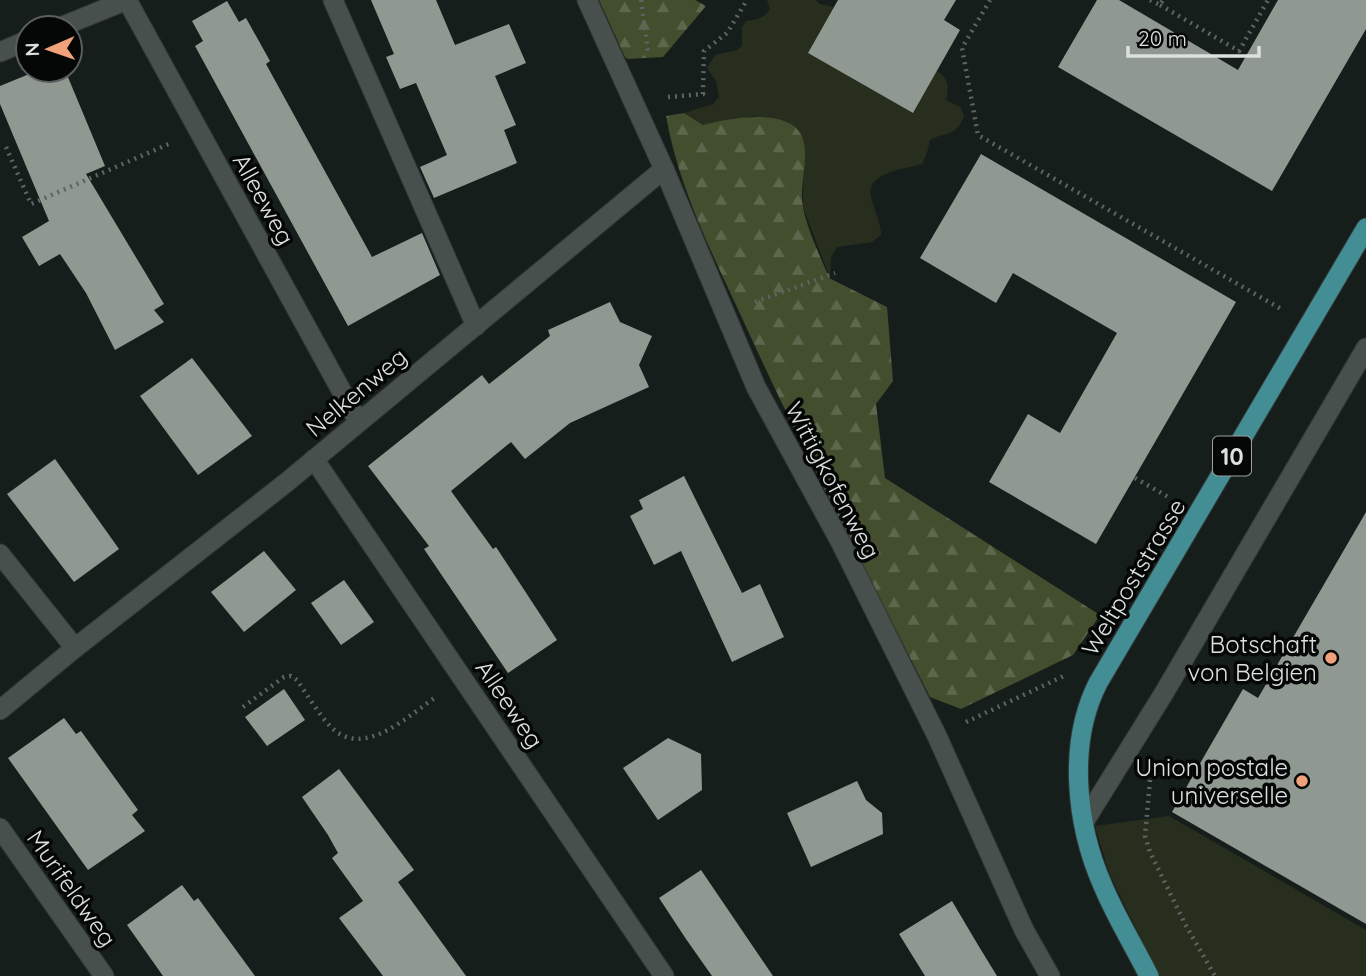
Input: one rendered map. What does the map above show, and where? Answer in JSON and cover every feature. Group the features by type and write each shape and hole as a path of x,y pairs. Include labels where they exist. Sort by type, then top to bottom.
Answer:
{"main road":[{"name":"Weltpoststrasse","path":"1149,976 1103,885 1084,822 1080,793 1080,746 1090,698 1366,228"}],"street":[{"path":"84,17 127,0"},
{"name":"Alleeweg","path":"127,0 358,421"},
{"path":"333,0 476,326"},
{"name":"Wittigkofenweg","path":"587,0 664,169 756,387 841,543 937,736 1024,930 1050,976"},
{"name":"Nelkenweg","path":"0,710 314,459 664,169"},
{"path":"1084,822 1171,681 1366,348"},
{"name":"Alleeweg","path":"314,459 664,976"},
{"path":"0,554 75,648"},
{"name":"Murifeldweg","path":"0,828 104,976"}],"path":[{"path":"663,97 703,94 704,51 727,33 747,0"},
{"path":"990,0 962,48 978,135 1283,310"},
{"path":"1150,0 1161,3 1239,51 1268,0"},
{"path":"6,147 31,204 182,138"},
{"path":"725,313 835,273"},
{"path":"1135,478 1174,500"},
{"path":"937,736 1076,671"},
{"path":"243,707 284,677 291,676 297,680 333,730 347,738 364,740 381,734 463,678"},
{"path":"1151,777 1145,836 1150,852 1185,925 1215,976"}],"green space":[{"path":"599,0 695,0 706,6 663,57 628,59"},
{"path":"767,0 816,0 819,4 834,7 808,53 913,113 937,71 947,84 946,100 960,107 964,115 955,130 930,140 922,164 888,173 874,182 871,197 881,235 872,242 837,247 831,257 830,278 803,207 804,141 754,116 703,125 684,113 713,104 719,97 716,81 707,68 715,55 737,50 742,46 742,27 746,21 760,18 768,12 770,9"},
{"path":"684,113 703,125 760,117 789,123 799,131 805,151 803,207 829,278 887,307 893,381 876,404 885,478 1100,615 1073,655 961,709 930,697 788,415 698,220 679,169 666,116"},
{"path":"1169,816 1366,930 1366,976 1159,976 1110,875 1095,826"}],"building":[{"path":"371,0 436,0 455,45 509,24 526,63 495,76 516,125 504,130 517,163 434,198 420,167 447,155 416,83 400,89 386,57 394,54"},
{"path":"838,0 956,0 944,20 960,30 913,113 808,53"},
{"path":"1097,0 1119,0 1238,70 1278,0 1366,0 1366,29 1272,191 1058,67"},
{"path":"227,1 239,22 246,18 270,61 266,64 372,257 422,233 440,275 348,326 195,46 203,41 192,21"},
{"path":"14,80 14,84 71,84 105,166 86,174 164,304 154,310 164,322 115,350 86,293 60,254 39,266 22,237 49,221 0,104 0,86"},
{"path":"981,154 1236,302 1096,544 989,482 1028,414 1060,433 1117,333 1013,273 996,303 920,258"},
{"path":"610,302 620,322 652,336 639,365 649,387 570,423 525,459 511,442 451,491 493,549 496,547 557,640 508,673 424,549 429,546 368,466 482,375 489,384 550,336 548,330"},
{"path":"192,358 252,436 198,475 140,396"},
{"path":"55,459 119,549 74,582 7,494"},
{"path":"684,476 742,593 760,584 784,637 732,662 681,551 654,565 630,516 643,509 639,500"},
{"path":"1366,512 1366,924 1172,812 1243,689 1258,698"},
{"path":"264,551 296,590 244,632 211,592"},
{"path":"344,580 374,622 341,645 311,603"},
{"path":"284,689 305,720 267,746 245,717"},
{"path":"64,718 76,734 81,731 138,810 132,815 145,831 88,870 8,758"},
{"path":"668,738 701,754 702,790 658,820 623,768"},
{"path":"339,769 414,870 398,882 466,976 383,976 339,918 363,901 332,858 338,853 302,797"},
{"path":"857,781 866,800 882,813 883,834 811,867 787,813"},
{"path":"701,870 773,976 712,976 686,939 659,898"},
{"path":"182,885 194,901 198,898 255,976 163,976 127,925"},
{"path":"952,901 997,976 925,976 899,934"}],"place":[{"name":"Botschaft von Belgien","path":"1331,658"},
{"name":"Union postale universelle","path":"1302,781"}]}
